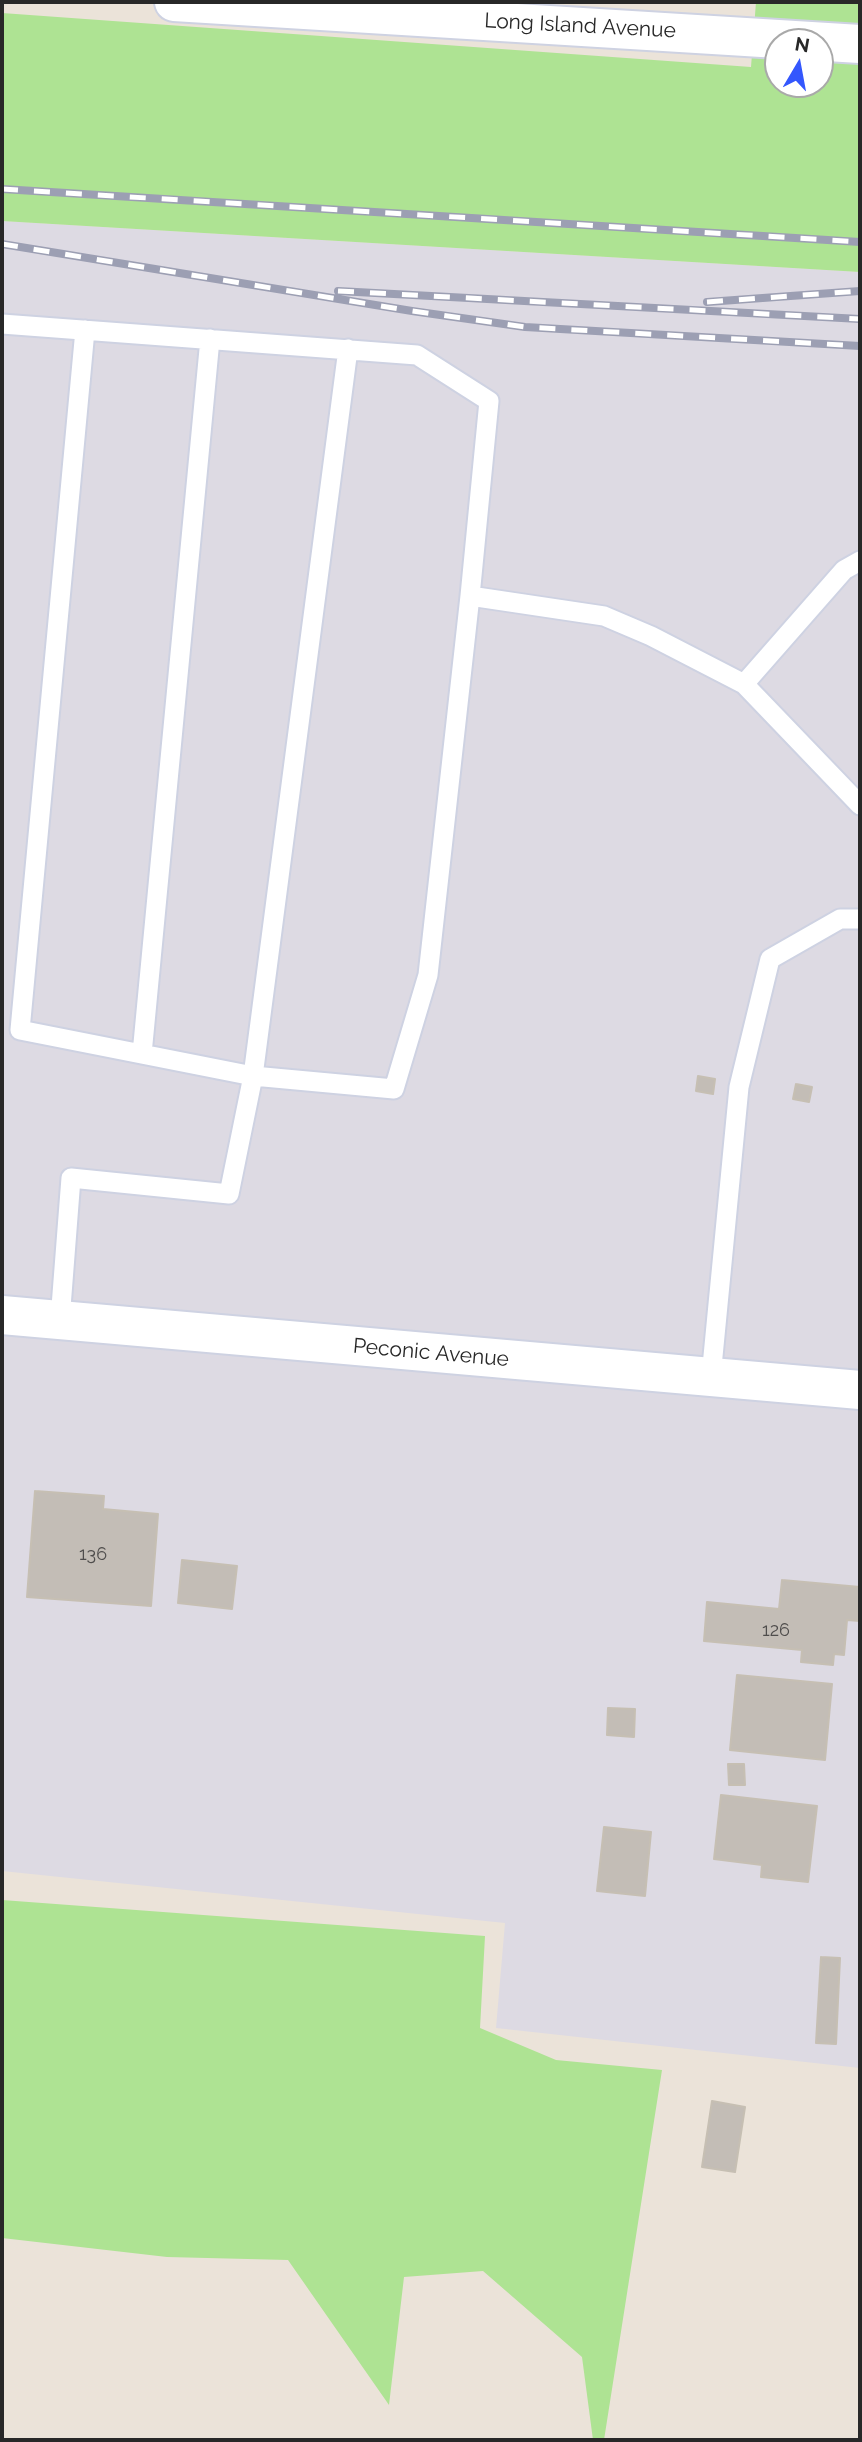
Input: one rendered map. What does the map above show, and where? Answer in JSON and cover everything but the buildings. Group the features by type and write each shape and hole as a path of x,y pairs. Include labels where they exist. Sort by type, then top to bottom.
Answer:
{"street":[{"name":"Long Island Avenue","path":"174,2 860,44"},
{"name":"Peconic Avenue","path":"2,1315 860,1390"}],"lane":[{"path":"2,324 348,349 417,355 489,401 428,975 394,1089 253,1076 20,1030 85,330"},
{"path":"142,1054 210,339"},
{"path":"60,1320 71,1178 229,1194 253,1076 348,349"},
{"path":"744,684 844,570 860,561"},
{"path":"470,596 604,616 651,636 744,684 860,805"},
{"path":"711,1377 739,1087 770,959 840,919 860,919"}],"shaded area":[{"path":"2,221 860,272 860,2068 496,2028 505,1923 2,1871"}],"green space":[{"path":"756,2 860,2 860,272 2,221 2,13 751,67"},
{"path":"2,1900 485,1936 480,2028 556,2060 662,2070 604,2440 593,2440 582,2357 483,2271 404,2277 389,2405 288,2260 167,2257 2,2238"}],"railway":[{"path":"2,189 860,242"},
{"path":"2,244 525,327 860,346"},
{"path":"338,291 860,319"},
{"path":"707,302 860,291"}]}
